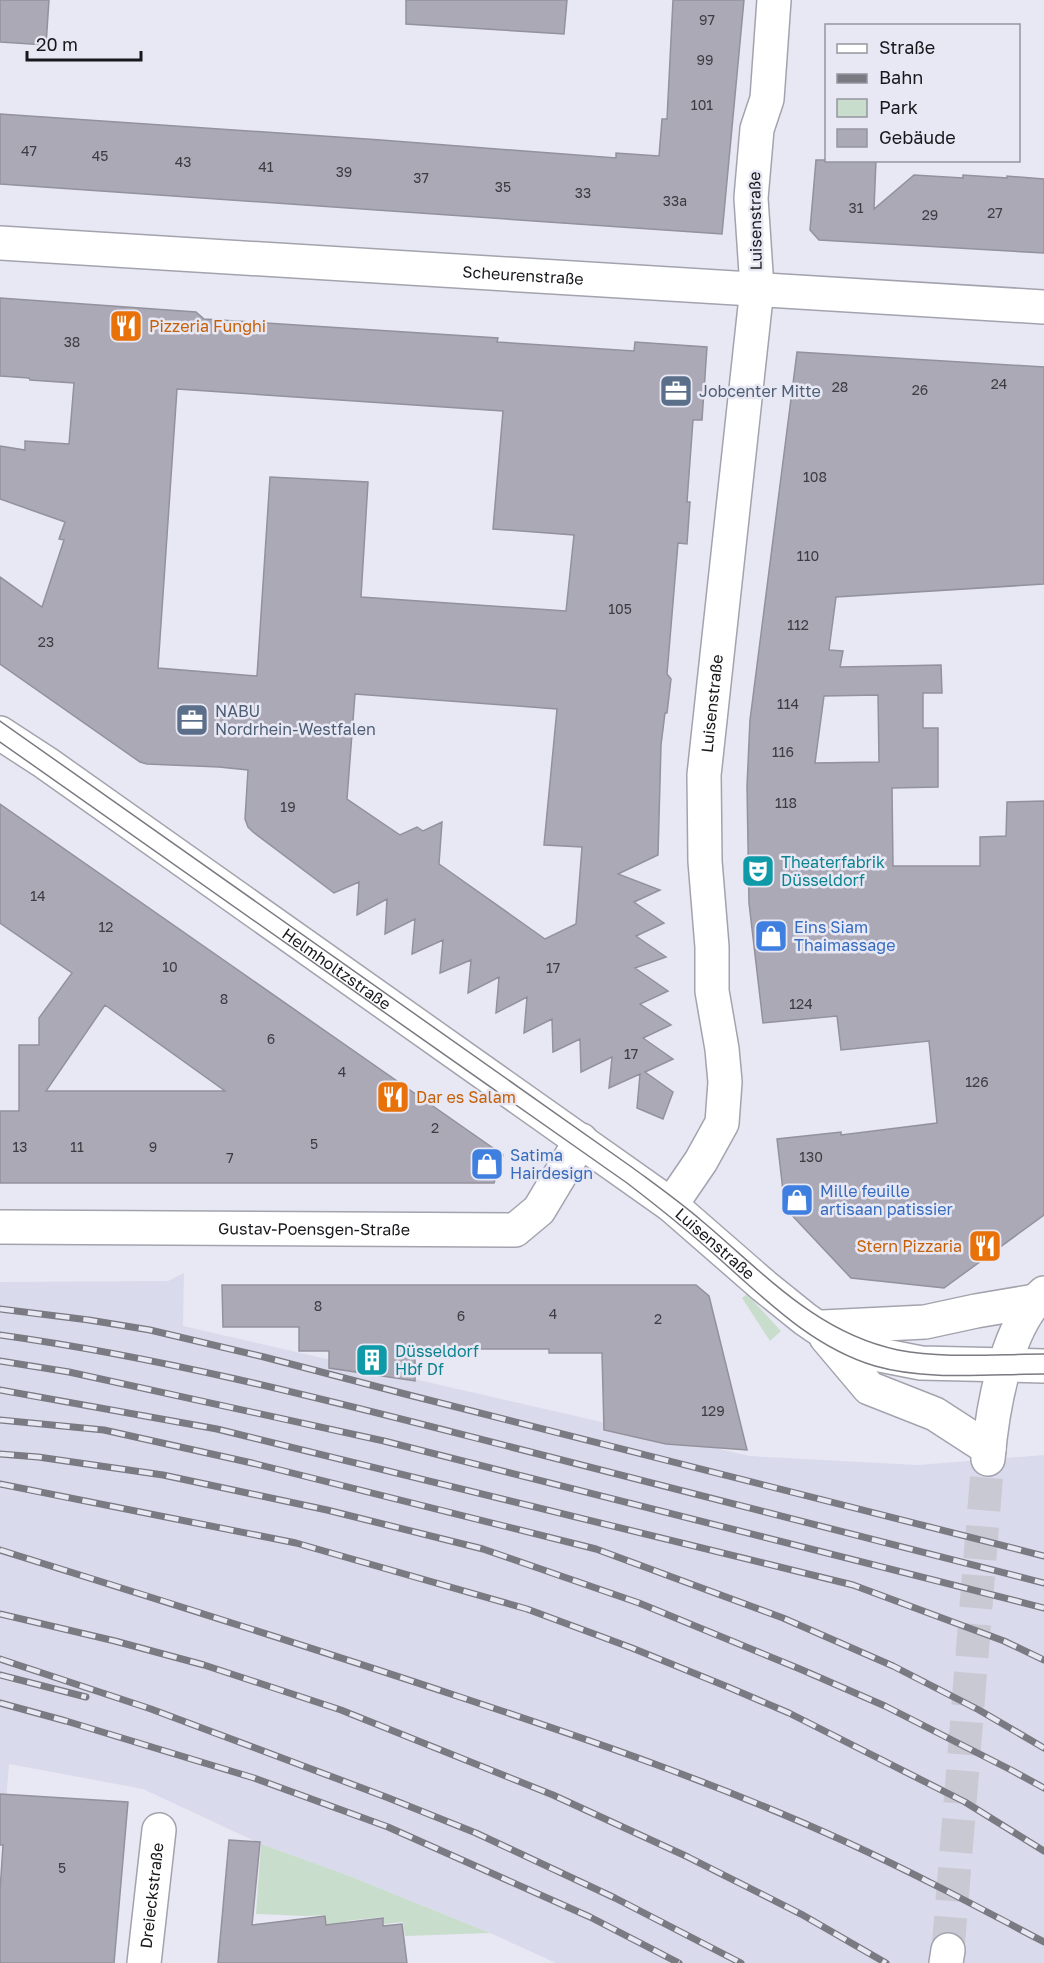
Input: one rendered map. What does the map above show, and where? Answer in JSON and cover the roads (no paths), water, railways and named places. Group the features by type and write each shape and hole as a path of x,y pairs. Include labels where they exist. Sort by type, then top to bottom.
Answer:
{"street":[{"name":"Luisenstraße","path":"774,0 767,99 757,129 752,198 757,288 704,775 705,861 712,947 712,992 725,1082 722,1123 701,1161 671,1205 764,1286 818,1328 869,1388 935,1414 989,1454 996,1402 1005,1365"},
{"name":"Scheurenstraße","path":"0,243 1044,307"},
{"name":"Helmholtzstraße","path":"0,733 46,763 671,1205"},
{"name":"Gustav-Poensgen-Straße","path":"0,1227 515,1230 539,1210 581,1140"},
{"path":"818,1328 925,1322 1039,1297"},
{"path":"1005,1365 1017,1331 1039,1297"},
{"name":"Luisenstraße","path":"818,1328 875,1354 904,1361 1044,1366"},
{"name":"Dreieckstraße","path":"144,1963 159,1830"}],"tunnel":[{"path":"948,1950 988,1459"}],"tram line":[{"path":"0,721 633,1168 685,1207 769,1280 816,1315 841,1330 869,1342 898,1350 952,1355 1044,1354"},
{"path":"0,742 627,1183 694,1236 789,1320 830,1347 875,1366 916,1374 959,1376 1044,1374"}],"railway":[{"path":"0,1309 150,1330 1044,1556"},
{"path":"0,1335 129,1357 321,1399 1044,1583"},
{"path":"0,1361 69,1372 384,1441 1044,1608"},
{"path":"0,1390 217,1429 853,1585 1004,1641 1044,1660"},
{"path":"0,1420 104,1430 252,1463 596,1549 783,1618 893,1666 979,1710 1044,1748"},
{"path":"0,1454 38,1457 163,1475 327,1510 483,1549 639,1603 800,1669 885,1706 1044,1788"},
{"path":"0,1484 296,1543 527,1609 632,1648 789,1713 965,1802 1044,1851"},
{"path":"0,1550 403,1678 654,1764 750,1800 869,1853 1044,1942"},
{"path":"0,1614 204,1665 341,1710 553,1795 688,1857 801,1914 886,1963"},
{"path":"0,1659 151,1709 476,1833 615,1898 741,1963"},
{"path":"0,1675 86,1697"},
{"path":"0,1703 254,1778 388,1827 590,1917 679,1963"}],"place":[{"name":"Pizzeria Funghi","path":"126,326"},
{"name":"Jobcenter Mitte","path":"676,391"},
{"name":"NABU Nordrhein-Westfalen","path":"192,720"},
{"name":"Theaterfabrik Düsseldorf","path":"758,871"},
{"name":"Eins Siam Thaimassage","path":"771,936"},
{"name":"Dar es Salam","path":"393,1097"},
{"name":"Satima Hairdesign","path":"487,1164"},
{"name":"Mille feuille artisaan patissier","path":"797,1200"},
{"name":"Stern Pizzaria","path":"985,1246"},
{"name":"Düsseldorf Hbf Df","path":"372,1360"}]}
